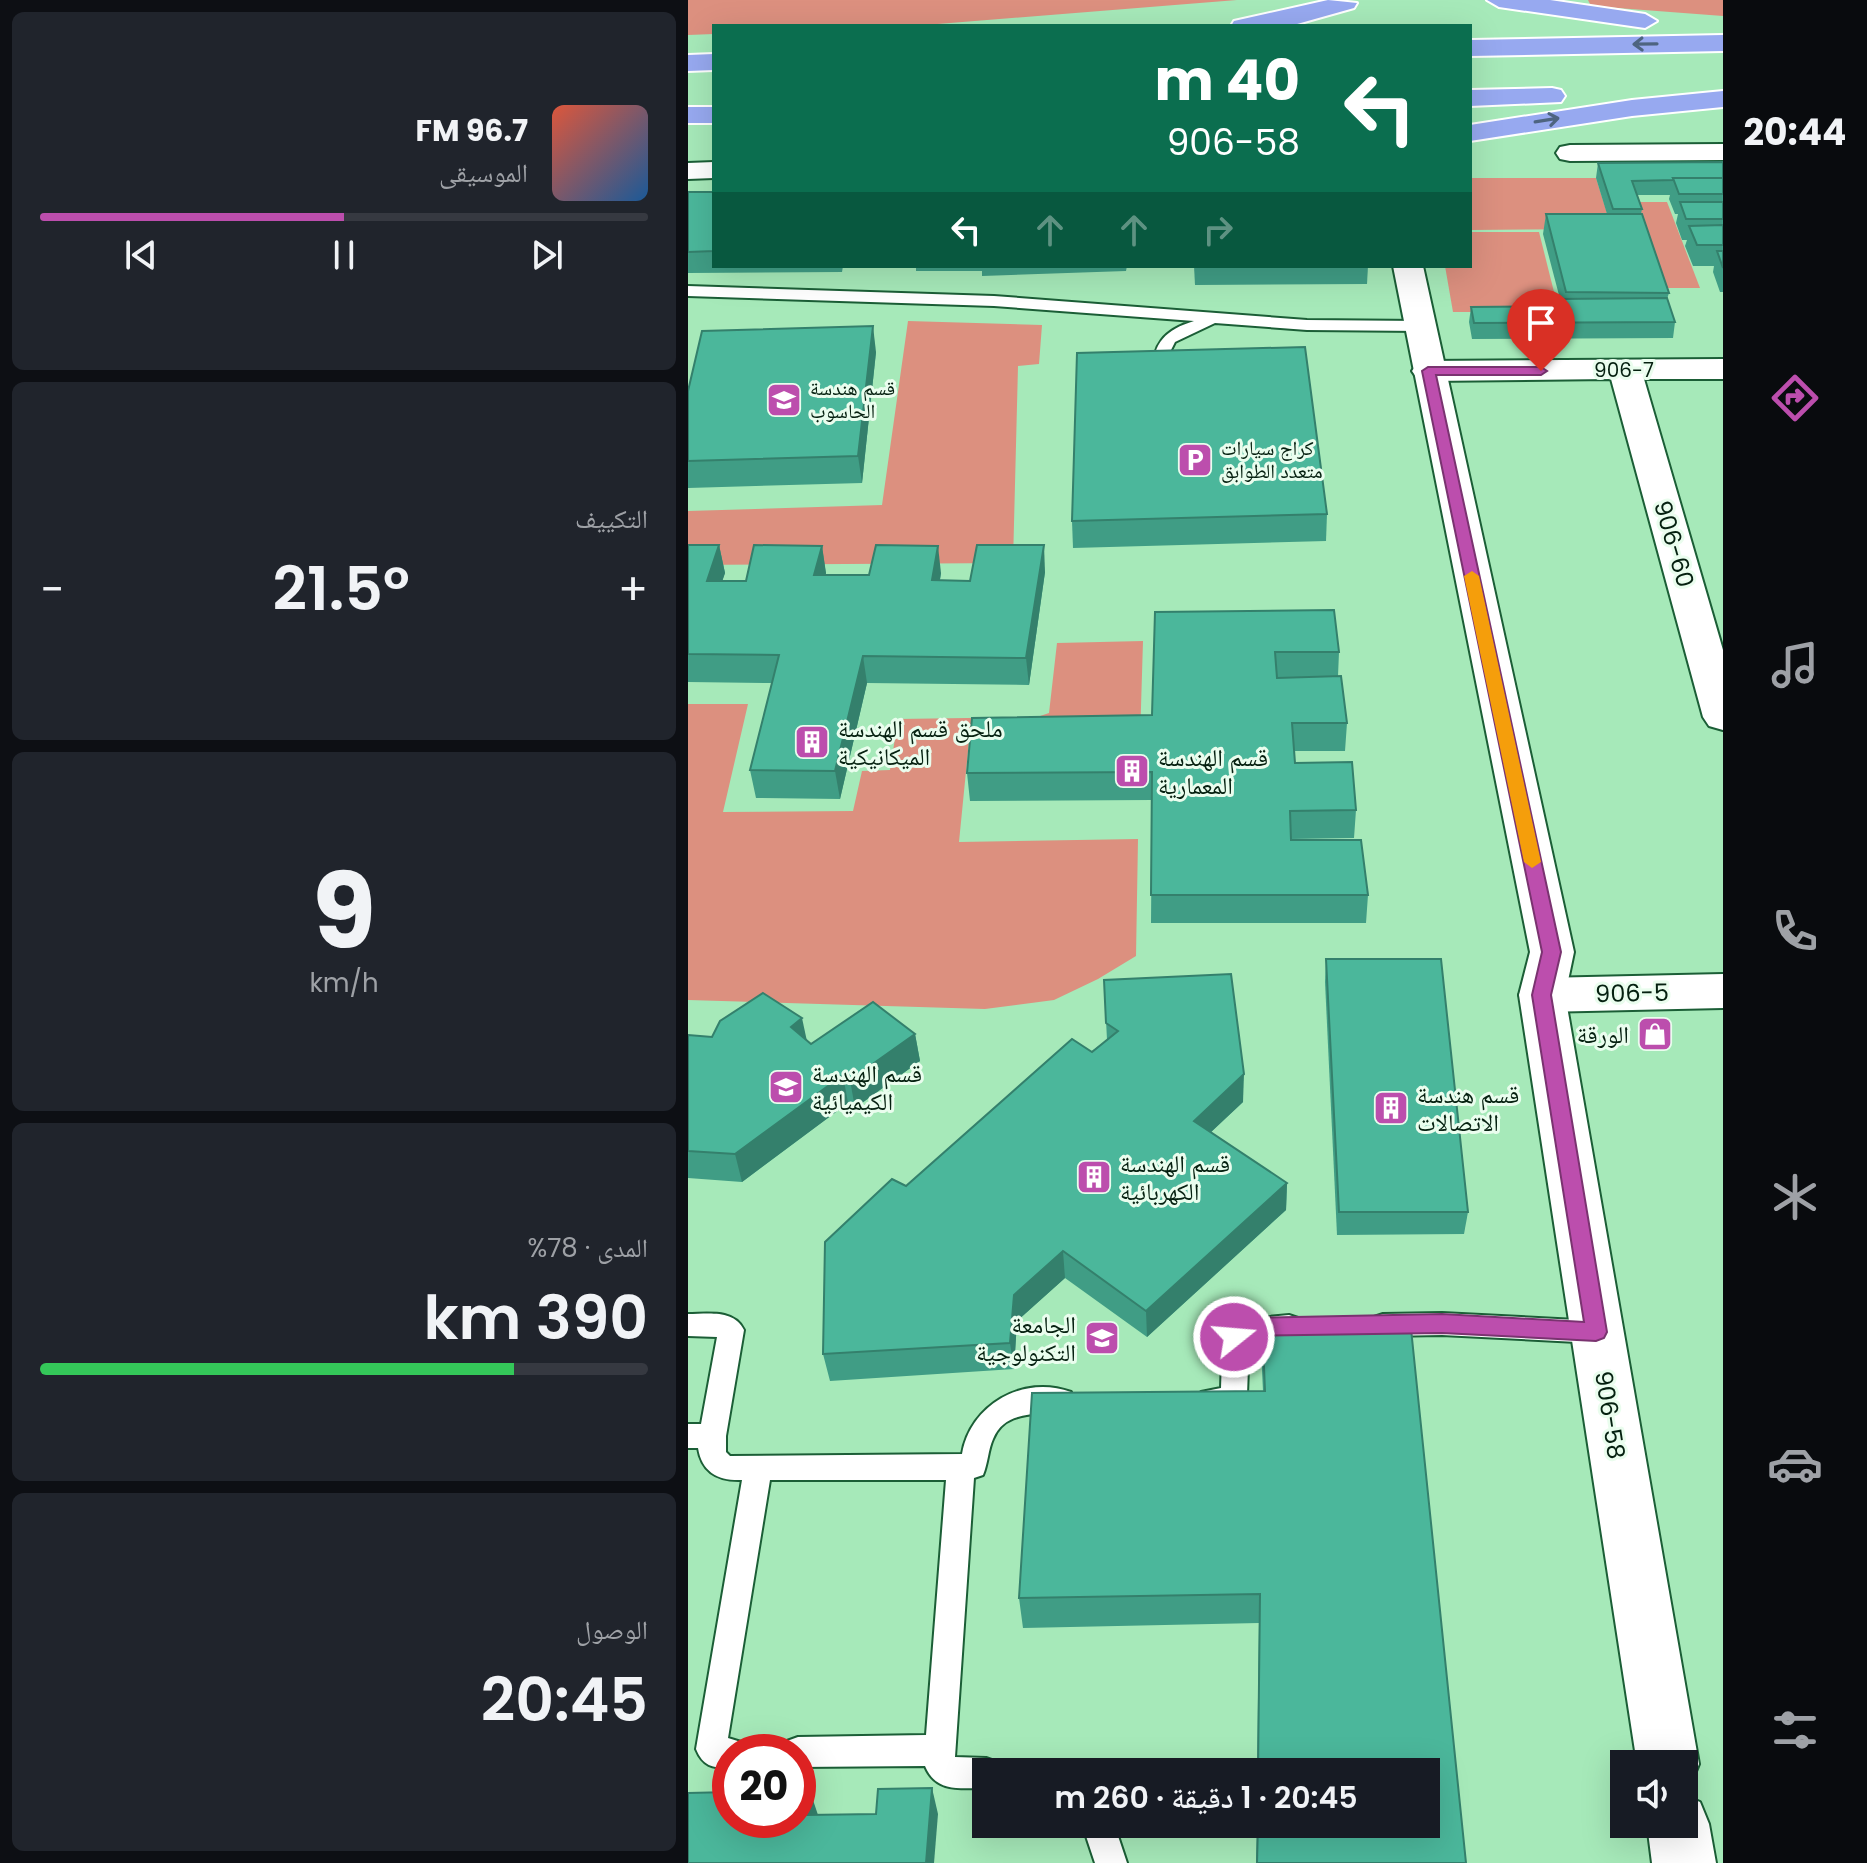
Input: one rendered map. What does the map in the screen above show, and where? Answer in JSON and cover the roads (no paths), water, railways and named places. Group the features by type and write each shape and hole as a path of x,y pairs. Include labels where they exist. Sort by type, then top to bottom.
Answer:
{"highway":[{"path":"1499,0 1605,17 1723,26"},
{"path":"1256,24 1288,19 1345,3"},
{"path":"1472,48 1723,43"},
{"path":"688,63 712,62"},
{"path":"1472,98 1723,92"},
{"path":"1472,133 1632,108 1723,99"},
{"path":"688,115 712,115"}],"street":[{"path":"1570,153 1723,152"},
{"path":"688,171 712,170"},
{"name":"906-58","path":"1408,268 1552,952 1542,995 1666,1750"},
{"name":"906-7","path":"1428,371 1723,369"},
{"name":"906-60","path":"1625,370 1723,717"},
{"name":"906-5","path":"1542,995 1723,991"},
{"path":"1680,1838 1684,1863"}],"lane":[{"path":"688,291 994,301 1221,319 1421,326"},
{"path":"1161,377 1158,358 1164,344 1181,331 1221,319"},
{"path":"1352,1325 1442,1324 1596,1332"},
{"path":"688,1325 727,1326 731,1330 700,1436 717,1464 728,1468 973,1466 979,1437 987,1423 1014,1404 1031,1400 1092,1400"},
{"path":"1183,1400 1232,1398 1234,1333 1238,1327 1322,1326"},
{"path":"961,1467 939,1762 946,1772 972,1773"},
{"path":"714,1734 758,1469"},
{"path":"816,1752 941,1750"},
{"path":"1103,1838 1111,1863"}],"place":[{"name":"قسم هندسة الحاسوب","path":"784,400"},
{"name":"كراج سيارات متعدد الطوابق","path":"1195,460"},
{"name":"ملحق قسم الهندسة الميكانيكية","path":"812,742"},
{"name":"قسم الهندسة المعمارية","path":"1132,771"},
{"name":"الورقة","path":"1655,1034"},
{"name":"قسم الهندسة الكيميائية","path":"786,1087"},
{"name":"قسم هندسة الاتصالات","path":"1391,1108"},
{"name":"قسم الهندسة الكهربائية","path":"1094,1177"},
{"name":"الجامعة التكنولوجية","path":"1102,1338"}]}
